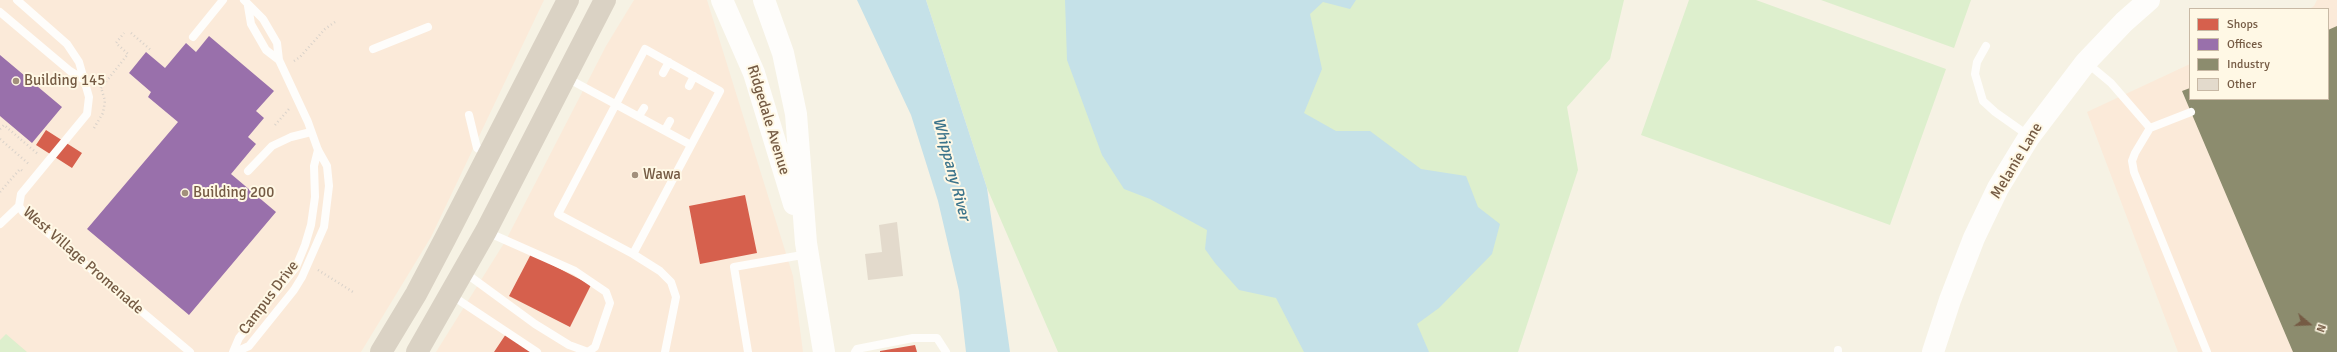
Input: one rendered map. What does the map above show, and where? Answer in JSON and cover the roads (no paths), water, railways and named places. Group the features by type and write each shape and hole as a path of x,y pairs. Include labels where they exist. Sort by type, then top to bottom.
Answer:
{"main road":[{"path":"381,352 416,294 568,0"},
{"path":"417,352 451,295 486,231 605,0"},
{"path":"593,22 618,0"},
{"name":"Ridgedale Avenue","path":"722,0 754,74 807,248"},
{"name":"Ridgedale Avenue","path":"764,0 783,53 796,114 807,248 824,352"},
{"name":"Melanie Lane","path":"1934,352 1950,300 1974,238 1998,188 2029,136 2086,62 2124,22 2149,0"}],"lane":[{"name":"West Village Promenade","path":"17,0 61,37 79,62 89,98 87,114 20,194 18,206 23,212 190,352"},
{"path":"193,37 223,0"},
{"name":"Campus Drive","path":"246,3 251,24 266,50 279,60"},
{"name":"Campus Drive","path":"235,352 249,346 294,290 319,241 328,203 327,166 318,150 279,60 277,43 263,19 246,3"},
{"path":"0,12 70,71 84,79"},
{"path":"373,49 428,27"},
{"path":"1986,46 1978,62 1975,74 1983,101 1995,112 2029,136"},
{"path":"633,254 720,90 645,49 558,214 660,270 671,282 676,297 665,352"},
{"path":"663,73 669,62"},
{"path":"2086,62 2111,83 2150,128"},
{"path":"689,86 694,76"},
{"path":"566,78 691,145"},
{"path":"639,116 644,108"},
{"path":"2191,112 2150,128 2132,161 2134,172 2208,352"},
{"path":"469,115 477,148 489,154"},
{"path":"665,130 670,121"},
{"path":"248,171 272,146 291,137 311,132"},
{"name":"Campus Drive","path":"235,352 239,338 296,267 311,225 315,197 314,166 318,150"},
{"path":"0,224 18,206"},
{"path":"464,272 535,324 569,345 588,352 595,347 610,303 606,292 575,271 486,231"},
{"path":"748,352 734,267 807,248"},
{"path":"451,295 537,352"},
{"path":"855,352 857,349 913,338 937,338 946,352"}],"water":[{"name":"Whippany River","path":"857,0 926,0 987,188 1010,352 966,352 959,291 938,201 911,115"},
{"path":"1065,0 1356,0 1350,9 1323,2 1310,14 1322,69 1304,113 1336,131 1370,131 1421,169 1466,176 1478,207 1500,224 1492,254 1439,308 1417,324 1429,352 1304,352 1276,298 1239,290 1215,263 1205,249 1207,230 1150,199 1124,189 1102,155 1067,60"}],"place":[{"name":"Building 145","path":"16,81"},
{"name":"Wawa","path":"635,175"},
{"name":"Building 200","path":"185,193"}]}
